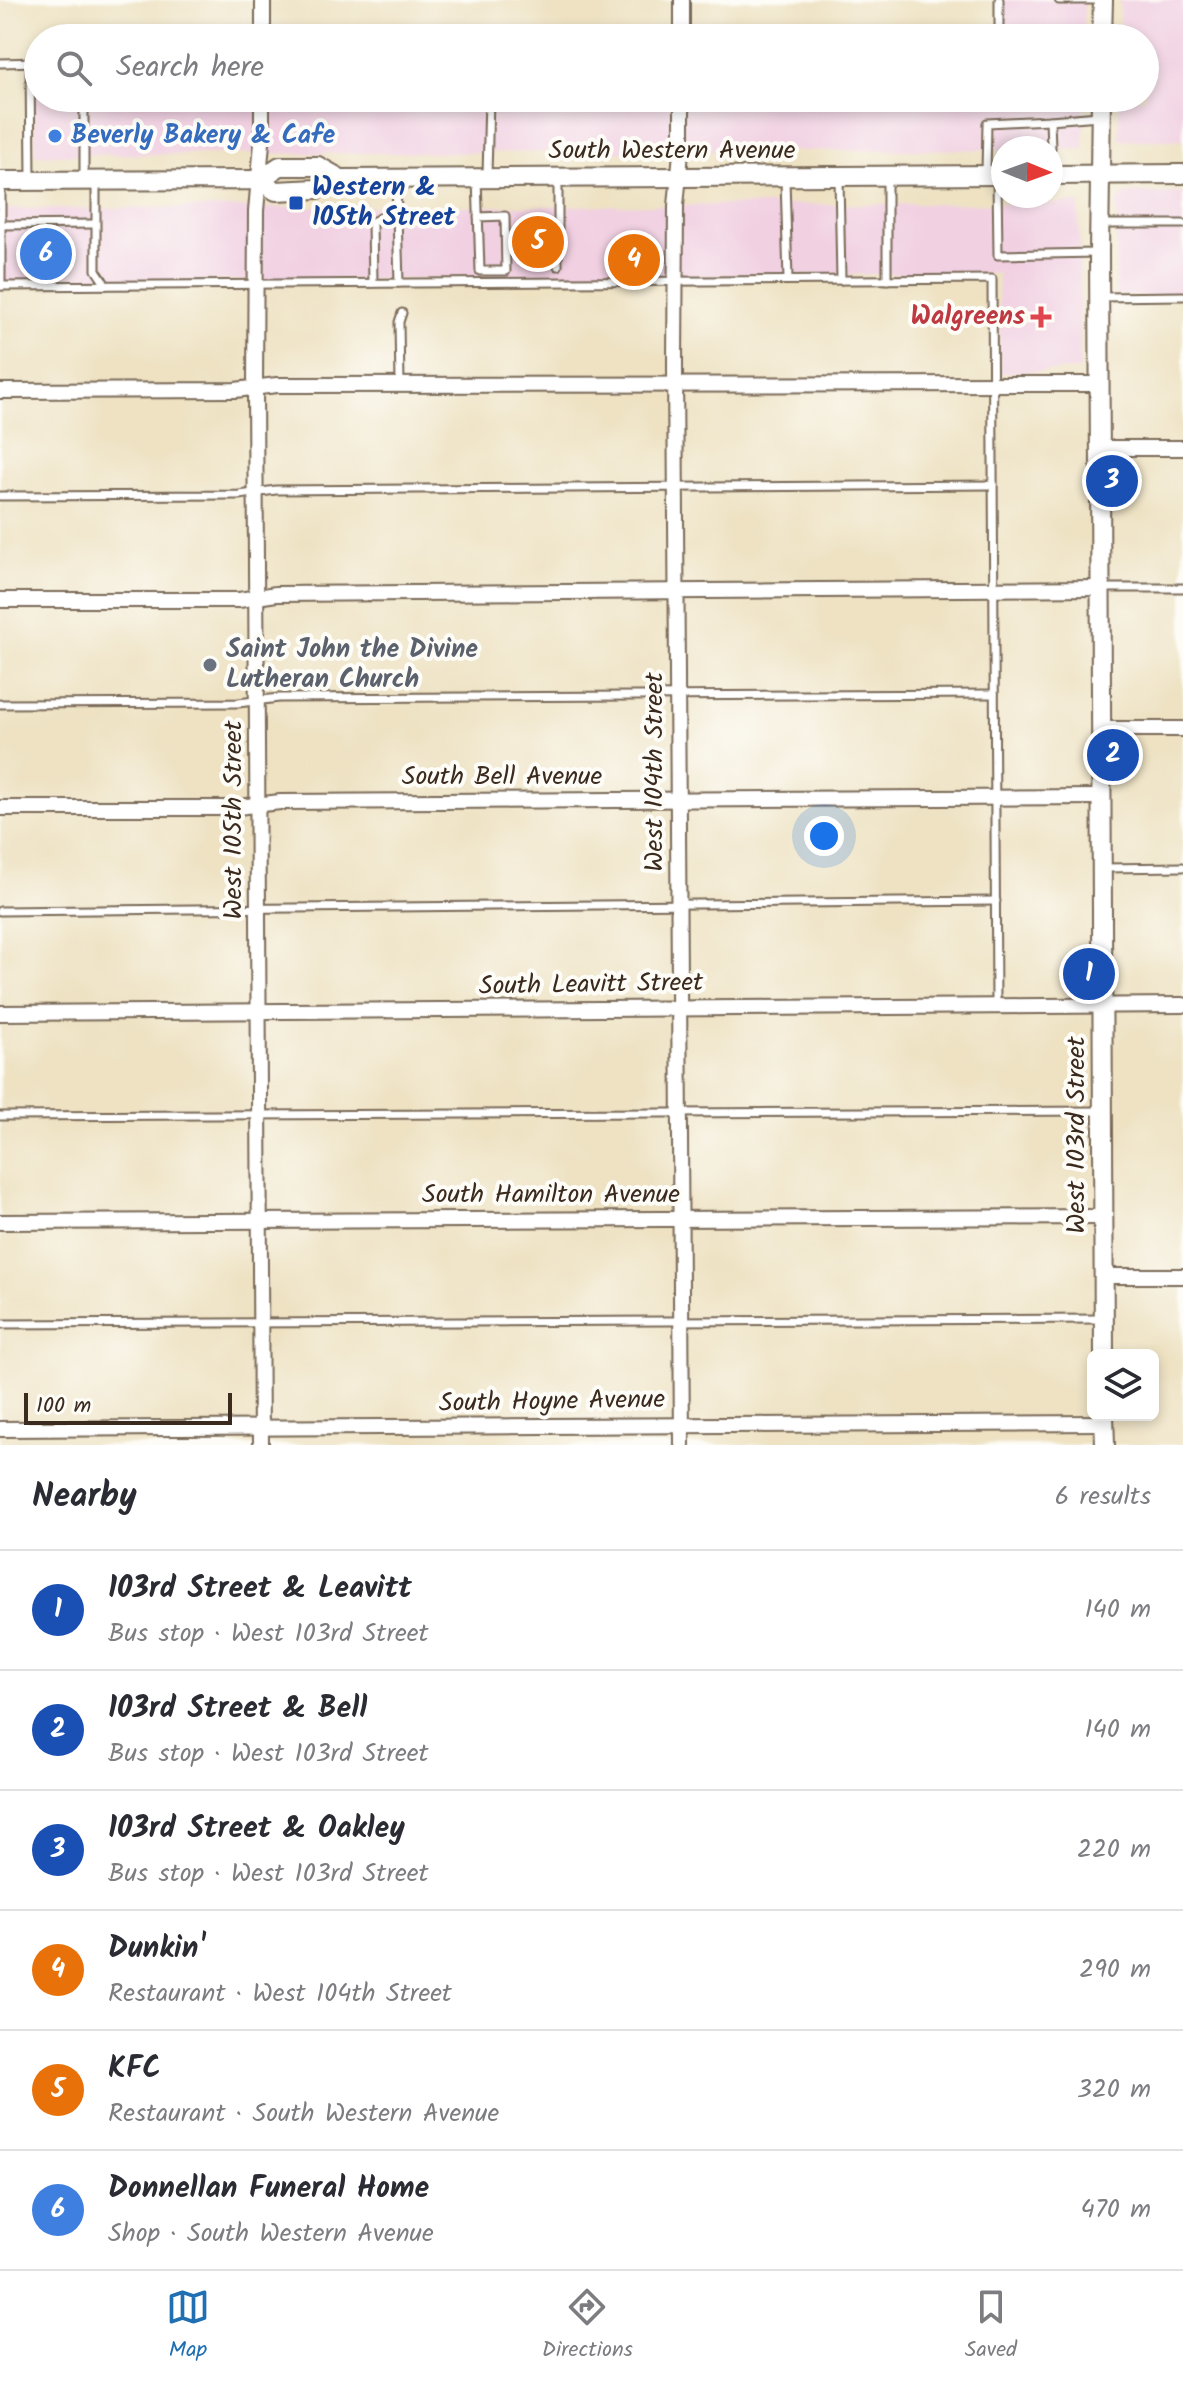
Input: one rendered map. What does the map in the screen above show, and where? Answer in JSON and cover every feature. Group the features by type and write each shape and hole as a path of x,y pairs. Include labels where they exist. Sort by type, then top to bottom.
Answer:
{"main road":[{"path":"1102,24 1103,0"},
{"name":"West 103rd Street","path":"1101,112 1099,384 1104,1349"},
{"path":"1063,175 1183,174"},
{"name":"South Western Avenue","path":"0,181 259,180 276,191 317,189 341,179 991,175"},
{"path":"1104,1421 1105,1445"}],"street":[{"path":"263,0 263,24"},
{"path":"682,0 682,24"},
{"name":"West 105th Street","path":"261,112 255,387 261,1437"},
{"name":"West 104th Street","path":"681,112 676,206 675,384 682,1445"},
{"path":"0,391 235,390 400,385 1099,384"},
{"path":"1100,448 1183,448"},
{"path":"0,600 239,600 276,594 1100,588"},
{"path":"1101,729 1183,729"},
{"name":"South Bell Avenue","path":"0,808 230,808 280,802 1101,797"},
{"name":"South Leavitt Street","path":"0,1013 1183,1005"},
{"name":"South Hamilton Avenue","path":"0,1222 1103,1217"},
{"path":"1104,1276 1183,1276"},
{"name":"South Hoyne Avenue","path":"0,1429 261,1437 682,1425 1087,1419"}],"lane":[{"path":"999,0 999,24"},
{"path":"1059,0 1103,0"},
{"path":"0,63 24,62"},
{"path":"31,181 33,112"},
{"path":"85,112 96,270 106,285"},
{"path":"478,217 505,216 506,271 480,271 478,217 488,112"},
{"path":"991,146 987,123 1050,120 1081,112"},
{"path":"1050,120 1051,136"},
{"path":"785,176 788,280"},
{"path":"839,176 841,280"},
{"path":"887,176 887,280"},
{"path":"558,178 558,266"},
{"path":"396,179 399,283"},
{"path":"0,181 0,286 992,279 996,1006"},
{"path":"997,208 998,255 1099,253"},
{"path":"373,283 372,222 397,210"},
{"path":"1,225 94,224"},
{"path":"1099,224 1183,224"},
{"path":"1099,297 1183,296"},
{"path":"400,385 399,322 402,313"},
{"path":"0,496 239,495 276,490 993,485"},
{"path":"1100,588 1183,588"},
{"path":"0,704 257,701 279,698 994,694"},
{"path":"1101,868 1183,867"},
{"path":"0,911 996,901"},
{"path":"0,1116 1103,1111"},
{"path":"0,1324 1104,1319"}],"shaded area":[{"path":"1003,0 1084,0 1084,24 1003,24"},
{"path":"1120,0 1183,0 1183,140 1119,140 1119,112 1159,112 1159,24 1119,24"},
{"path":"35,112 1084,112 1084,149 1063,149 1063,136 991,136 991,150 35,155"},
{"path":"1132,193 1183,193 1183,296 1115,296 1117,203 1122,196"},
{"path":"991,203 991,208 1063,208 1063,203 1079,203 1080,370 1000,373 998,273 0,283 0,209"}],"place":[{"name":"Beverly Bakery & Cafe","path":"55,136"},
{"name":"Western & 105th Street","path":"296,203"},
{"name":"KFC","path":"538,242"},
{"name":"Donnellan Funeral Home","path":"46,254"},
{"name":"Dunkin'","path":"634,260"},
{"name":"Walgreens","path":"1041,317"},
{"name":"103rd Street & Oakley","path":"1112,481"},
{"name":"Saint John the Divine Lutheran Church","path":"210,665"},
{"name":"103rd Street & Bell","path":"1113,755"},
{"name":"103rd Street & Leavitt","path":"1089,974"}]}
